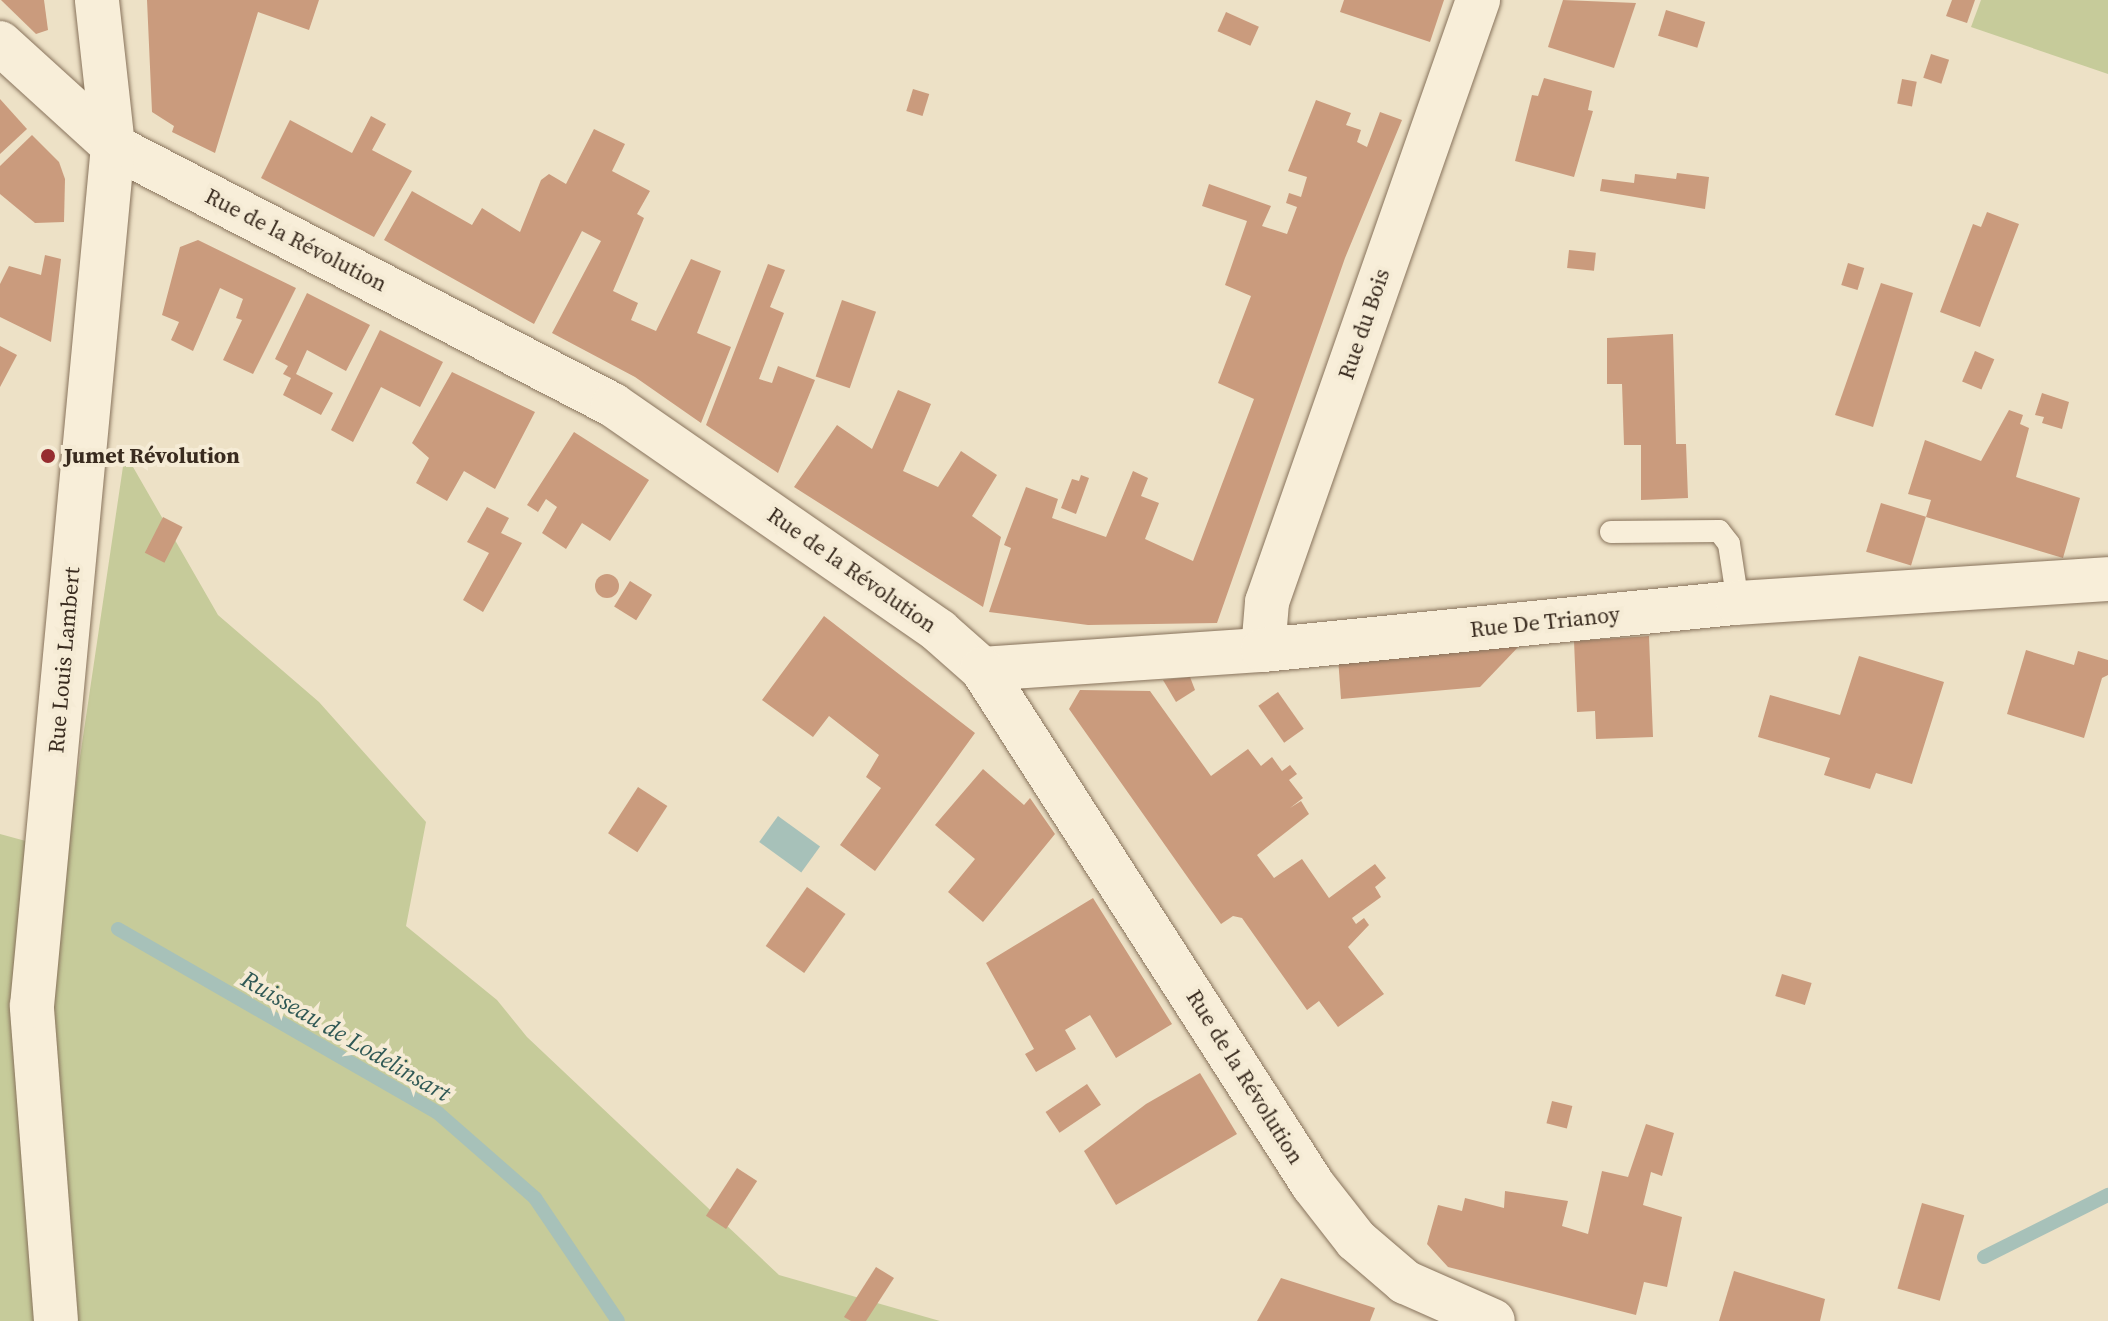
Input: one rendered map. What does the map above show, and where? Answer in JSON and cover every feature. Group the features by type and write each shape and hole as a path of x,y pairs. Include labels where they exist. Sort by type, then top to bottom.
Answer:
{"street":[{"name":"Rue Louis Lambert","path":"56,1321 32,1006 113,146 97,0"},
{"name":"Rue du Bois","path":"1263,650 1267,602 1478,0"},
{"name":"Rue de la Révolution","path":"0,43 113,146 613,405 939,631 982,669 1313,1185 1356,1240 1405,1282 1493,1321"},
{"name":"Rue De Trianoy","path":"982,669 1263,650 1738,603 2108,579"}],"lane":[{"path":"1611,532 1719,531 1729,544 1738,603"}],"green space":[{"path":"1981,0 2108,0 2108,74 1971,27"},
{"path":"125,453 218,615 319,702 426,822 406,926 497,1000 527,1037 779,1275 940,1321 0,1321 0,834 66,852"}],"water":[{"path":"778,816 820,847 801,872 759,842"}],"building":[{"path":"1,0 44,0 48,30 36,34"},
{"path":"147,0 319,0 309,30 258,12 215,153 172,132 174,126 152,112"},
{"path":"1344,0 1444,0 1430,42 1340,12"},
{"path":"1563,0 1636,3 1614,68 1548,47"},
{"path":"1952,0 1975,0 1967,23 1946,16"},
{"path":"1666,10 1705,22 1697,48 1658,36"},
{"path":"1226,12 1259,27 1250,46 1217,31"},
{"path":"1931,54 1949,60 1941,84 1923,78"},
{"path":"1544,78 1592,91 1588,110 1593,111 1574,177 1515,161 1532,95 1538,96"},
{"path":"1902,79 1917,82 1912,106 1897,104"},
{"path":"913,89 929,94 923,116 906,111"},
{"path":"0,99 27,129 0,154"},
{"path":"1316,100 1351,113 1346,125 1361,130 1357,142 1367,147 1380,112 1402,120 1345,258 1217,623 1088,625 989,612 1011,548 1004,545 1026,487 1058,499 1052,518 1106,537 1133,471 1148,478 1141,496 1159,503 1145,539 1193,561 1254,399 1218,383 1251,296 1225,285 1247,221 1202,206 1209,184 1271,206 1262,226 1287,234 1297,207 1286,203 1289,193 1301,197 1307,177 1288,171"},
{"path":"371,116 386,124 372,150 412,171 374,237 261,178 290,120 352,153"},
{"path":"594,129 625,144 612,171 650,191 637,214 644,218 613,291 638,303 631,320 656,331 691,259 721,271 697,333 731,347 701,423 635,377 552,333 601,241 582,231 534,324 384,240 412,191 472,225 482,208 520,232 541,180 549,174 566,184"},
{"path":"32,135 59,162 65,179 64,222 35,223 0,194 0,166"},
{"path":"1677,173 1709,177 1705,209 1600,191 1602,179 1634,183 1635,174 1676,179"},
{"path":"1987,212 2019,224 1980,327 1940,312 1973,224 1981,227"},
{"path":"198,240 296,288 253,374 223,360 242,320 236,318 243,299 220,288 193,351 171,340 179,322 162,315 180,247"},
{"path":"1569,250 1596,253 1594,271 1567,268"},
{"path":"45,255 61,259 51,342 0,317 0,284 9,266 41,275"},
{"path":"1848,263 1864,268 1858,290 1841,285"},
{"path":"768,264 785,270 770,307 784,313 759,379 772,383 778,366 815,380 778,473 706,425"},
{"path":"1881,283 1913,293 1873,427 1835,415"},
{"path":"307,293 370,325 346,371 307,350 296,374 333,393 321,415 283,395 291,378 283,374 288,366 275,359"},
{"path":"842,300 876,312 850,388 816,377"},
{"path":"380,330 443,362 420,407 381,387 353,442 331,430"},
{"path":"1673,334 1676,444 1686,444 1688,498 1641,500 1641,445 1624,445 1622,384 1607,384 1607,338"},
{"path":"0,346 17,355 0,387"},
{"path":"1975,351 1994,359 1981,390 1962,381"},
{"path":"452,372 535,412 495,489 464,471 447,501 416,483 429,458 412,443"},
{"path":"898,390 931,404 903,471 938,487 961,451 997,475 972,516 1001,537 983,607 794,487 837,425 872,449"},
{"path":"2042,393 2069,402 2062,429 2042,423 2044,417 2035,415"},
{"path":"2009,410 2023,415 2020,424 2029,428 2016,477 2080,498 2063,558 1926,517 1931,500 1908,494 1925,440 1981,461"},
{"path":"574,432 649,480 610,541 582,523 566,549 542,533 557,507 546,499 538,512 527,505"},
{"path":"1081,475 1089,478 1076,514 1061,508 1072,479 1079,481"},
{"path":"1881,503 1926,517 1911,566 1866,552"},
{"path":"487,507 509,518 501,533 522,543 483,612 463,600 489,553 467,542"},
{"path":"163,517 183,527 164,563 145,553"},
{"path":"607,574 615,578 619,586 615,594 607,598 599,594 595,586 599,578"},
{"path":"630,581 652,595 636,620 614,606"},
{"path":"824,616 975,733 875,871 840,845 881,788 866,777 879,755 829,716 813,737 762,700"},
{"path":"1649,636 1653,737 1596,739 1595,711 1577,712 1574,641"},
{"path":"1522,643 1480,687 1341,699 1338,657"},
{"path":"2026,650 2074,665 2078,651 2108,660 2108,675 2102,678 2084,738 2007,714"},
{"path":"1859,656 1944,682 1912,784 1876,773 1870,789 1824,775 1830,758 1758,737 1770,695 1840,715"},
{"path":"1190,677 1195,690 1176,702 1163,680"},
{"path":"1080,690 1150,691 1211,776 1248,749 1261,766 1272,757 1282,771 1290,765 1297,774 1289,780 1303,798 1290,808 1301,801 1309,814 1257,855 1274,878 1302,859 1329,898 1375,864 1386,878 1375,887 1381,897 1352,918 1356,924 1364,918 1369,925 1348,947 1384,994 1338,1027 1319,1001 1307,1010 1242,918 1233,916 1221,924 1069,709"},
{"path":"1278,692 1304,729 1284,743 1258,706"},
{"path":"983,769 1024,805 1030,798 1055,834 983,922 948,892 975,859 935,825"},
{"path":"638,787 667,806 637,852 608,833"},
{"path":"807,887 846,914 804,973 766,946"},
{"path":"1093,898 1172,1024 1116,1058 1090,1015 1065,1030 1076,1049 1036,1072 1025,1054 1034,1049 986,963"},
{"path":"1782,974 1812,983 1805,1005 1775,996"},
{"path":"1200,1073 1237,1134 1116,1205 1084,1151 1146,1104"},
{"path":"1087,1084 1101,1105 1060,1133 1046,1112"},
{"path":"1552,1101 1572,1106 1567,1128 1546,1123"},
{"path":"1646,1124 1674,1133 1662,1176 1651,1172 1643,1205 1682,1217 1667,1287 1644,1282 1636,1315 1448,1267 1427,1244 1438,1205 1462,1211 1465,1198 1504,1208 1505,1191 1568,1201 1562,1226 1588,1234 1602,1171 1628,1177"},
{"path":"737,1168 757,1181 726,1229 706,1216"},
{"path":"1922,1203 1964,1215 1940,1301 1897,1289"},
{"path":"876,1267 894,1278 866,1321 851,1321 844,1317"},
{"path":"1734,1271 1825,1299 1820,1321 1719,1321"},
{"path":"1281,1278 1375,1308 1370,1321 1257,1321"}],"waterway":[{"name":"Ruisseau de Lodelinsart","path":"118,929 438,1113 535,1198 618,1321"},
{"name":"Ruisseau de Lodelinsart","path":"1984,1257 2108,1195"}],"place":[{"name":"Jumet Révolution","path":"48,456"}]}
